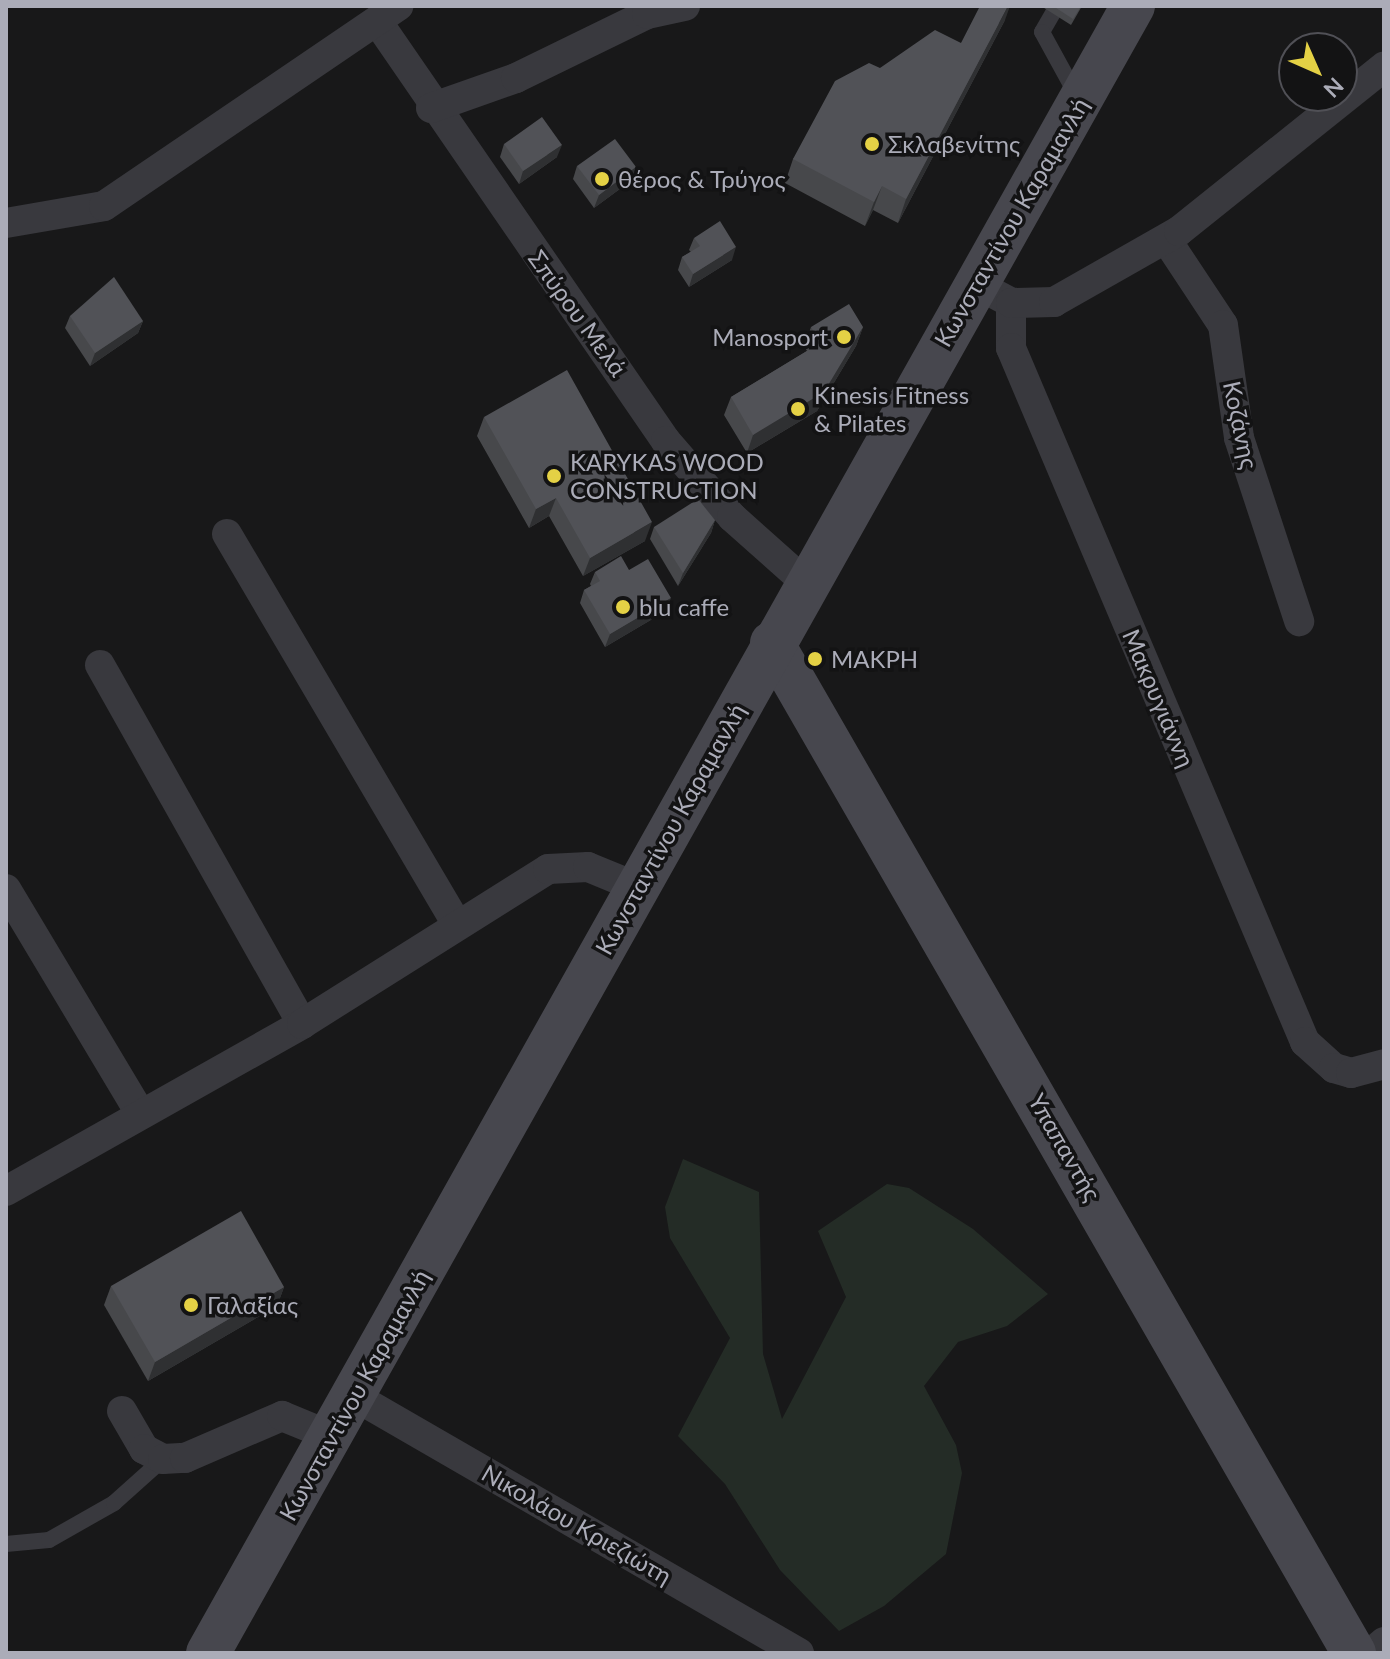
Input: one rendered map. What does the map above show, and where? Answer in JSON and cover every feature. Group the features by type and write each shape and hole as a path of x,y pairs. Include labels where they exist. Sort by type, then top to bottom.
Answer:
{"main road":[{"name":"Κωνσταντίνου Καραμανλή","path":"208,1653 639,888 806,583 994,293 1079,101 1133,6"},
{"name":"Υπαπαντής","path":"772,643 1354,1653"}],"street":[{"path":"431,108 516,78 647,14 685,6"},
{"path":"6,223 104,206 388,13"},
{"name":"Σπύρου Μελά","path":"388,13 431,108 666,441 732,517 806,583"},
{"path":"994,293 1054,302 1166,239 1270,164 1384,67"},
{"name":"Κοζάνης","path":"1166,239 1223,325 1239,438 1299,621"},
{"name":"Μακρυγιάννη","path":"994,293 1011,348 1305,1042 1334,1068 1351,1073 1384,1064"},
{"path":"227,534 457,925"},
{"path":"100,665 302,1024"},
{"path":"6,1191 302,1024 548,869 588,867 639,888"},
{"path":"6,889 140,1113"},
{"name":"Νικολάου Κριεζιώτη","path":"354,1396 799,1653"},
{"path":"122,1411 144,1449 163,1459 185,1458 282,1416 331,1436"},
{"path":"1371,1653 1384,1642"}],"lane":[{"path":"1057,6 1042,32 1079,101"},
{"path":"6,1544 49,1540 114,1503 163,1459"}],"shaded area":[{"path":"683,1159 759,1192 763,1354 782,1419 846,1297 818,1231 887,1184 909,1188 973,1229 1048,1294 1007,1326 958,1342 924,1386 956,1445 962,1473 946,1554 884,1606 839,1631 780,1570 725,1484 678,1436 730,1338 670,1238 665,1207"}],"building":[{"name":"Σκλαβενίτης","path":"980,6 1008,6 906,199 882,186 874,202 793,159 835,81 869,63 880,68 935,30 961,43"},
{"path":"1053,6 1081,6 1073,19"},
{"path":"542,117 562,145 523,171 504,144"},
{"path":"615,139 636,167 599,195 577,166"},
{"path":"720,221 736,247 693,274 682,257 700,246 694,238"},
{"path":"114,277 143,321 95,353 70,316"},
{"path":"849,304 863,327 824,392 753,435 731,397 820,343 811,327"},
{"name":"KARYKAS WOOD CONSTRUCTION","path":"567,370 652,522 590,558 556,498 536,509 484,417"},
{"path":"698,499 715,520 683,573 654,527"},
{"name":"blu caffe","path":"621,556 629,570 648,559 671,598 610,634 584,590 600,581 595,572"},
{"name":"Γαλαξίας","path":"241,1211 284,1287 155,1362 111,1286"}],"place":[{"name":"Σκλαβενίτης","path":"872,144"},
{"name":"θέρος & Τρύγος","path":"602,179"},
{"name":"Manosport","path":"844,337"},
{"name":"Kinesis Fitness & Pilates","path":"798,409"},
{"name":"KARYKAS WOOD CONSTRUCTION","path":"554,476"},
{"name":"blu caffe","path":"623,607"},
{"name":"ΜΑΚΡΗ","path":"815,659"},
{"name":"Γαλαξίας","path":"191,1305"}]}
